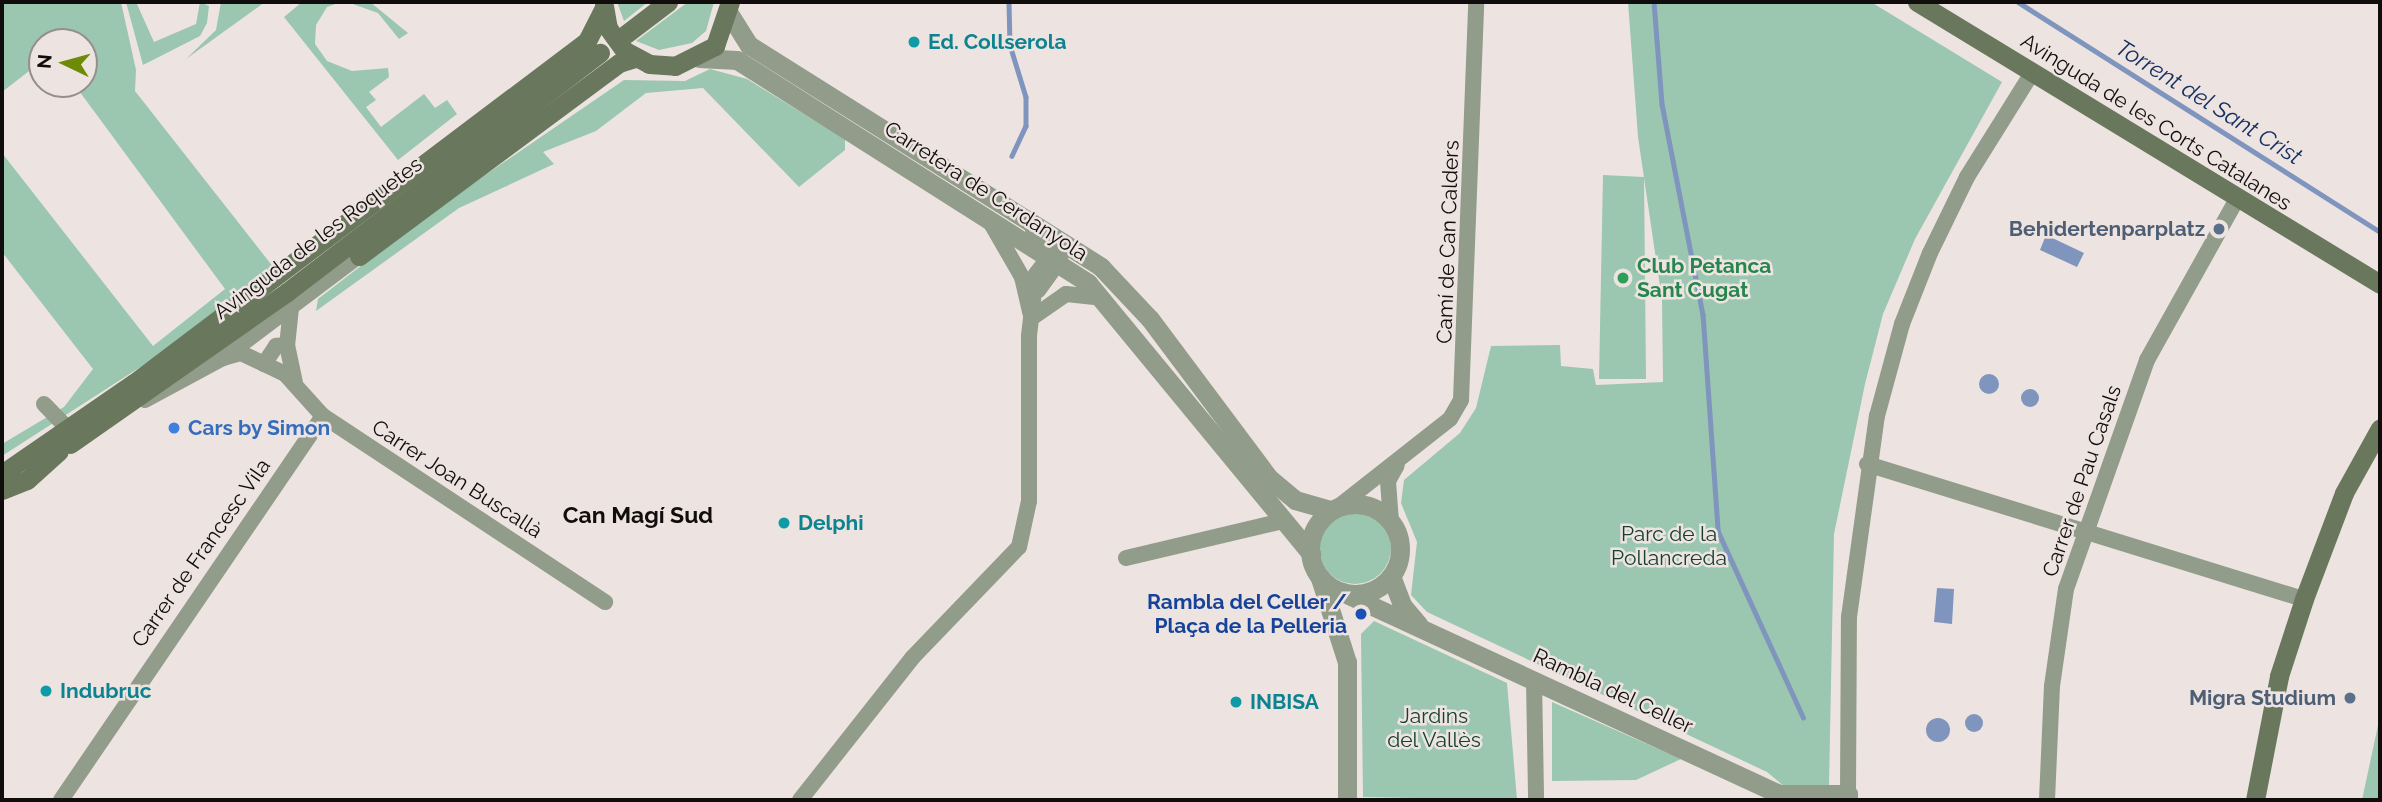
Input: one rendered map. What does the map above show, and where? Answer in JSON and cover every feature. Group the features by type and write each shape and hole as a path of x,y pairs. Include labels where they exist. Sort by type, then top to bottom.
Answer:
{"main road":[{"path":"626,34 668,2"},
{"name":"Avinguda de les Corts Catalanes","path":"1917,2 2377,288"},
{"path":"603,6 612,36 635,58 664,66 699,58 721,38 730,8"},
{"path":"2,479 587,41 603,6"},
{"name":"Avinguda de les Roquetes","path":"2,479 59,452 113,418 600,53"},
{"path":"359,256 619,63 635,58"},
{"path":"2255,800 2278,676 2304,598 2344,493 2380,428"},
{"name":"Avinguda de les Roquetes","path":"2,479 27,480 59,452"}],"street":[{"name":"Camí de Can Calders","path":"1335,509 1450,419 1464,383 1476,2"},
{"name":"Carretera de Cerdanyola","path":"730,8 749,45 986,204 1102,298 1278,522 1311,554"},
{"name":"Carretera de Cerdanyola","path":"699,58 737,60 1110,276 1150,319 1269,478 1295,500 1335,509"},
{"path":"1848,797 1849,617 1867,464 1902,324 1930,253 1967,177 2032,73"},
{"name":"Carrer de Pau Casals","path":"2046,800 2052,686 2066,589 2147,360 2237,199"},
{"path":"986,204 1008,247 1031,318"},
{"path":"800,800 912,658 1019,547 1029,501 1031,318 1038,290 1055,267 1052,258 1070,255 1110,276"},
{"path":"113,418 223,358 359,256"},
{"path":"1031,318 1066,294 1102,298"},
{"name":"Carrer Joan Buscallà","path":"291,308 287,345 295,382"},
{"path":"264,364 276,346 287,345"},
{"name":"Carrer Joan Buscallà","path":"223,358 241,353 295,382 323,416 605,602"},
{"path":"44,404 69,430"},
{"name":"Carrer de Francesc Vila","path":"61,800 75,794 151,660 323,416"},
{"path":"1320,577 1342,592 1369,592 1391,576 1400,549 1391,522 1388,481 1401,458"},
{"path":"1867,464 2304,598"},
{"name":"Avinguda de les Roquetes","path":"2,501 27,480"},
{"path":"1347,800 1347,662 1311,554 1312,534 1335,509 1367,506 1391,522"},
{"path":"1126,558 1278,522"},
{"name":"Rambla del Celler","path":"1391,576 1402,606 1426,630"},
{"name":"Rambla del Celler","path":"1342,592 1780,797 1848,797"},
{"path":"1534,680 1536,800"}],"green space":[{"path":"2,2 121,2 136,70 135,91 274,268 159,355 2,456 2,444 64,407 93,369 2,252 2,153 153,346 225,289 84,98 98,98 98,28 28,28 28,72 2,92"},
{"path":"126,2 136,2 154,42 196,24 200,2 209,6 207,23 200,36 143,65"},
{"path":"221,2 265,2 186,59 216,30"},
{"path":"302,2 341,2 327,7 316,25 315,44 327,61 352,71 388,68 389,77 369,92 376,100 366,107 381,127 424,94 435,108 447,100 457,114 398,160 284,17"},
{"path":"347,2 370,2 408,33 399,39 378,13"},
{"path":"617,2 648,2 624,21"},
{"path":"688,2 714,2 706,31 692,43 659,50 636,41"},
{"name":"Parc de la Pollancreda","path":"1628,2 1871,2 2002,82 1915,239 1883,314 1865,384 1834,534 1829,786 1785,787 1767,772 1427,612 1411,595 1417,542 1401,503 1404,480 1460,433 1476,408 1491,346 1560,345 1561,366 1593,369 1596,385 1663,382 1662,300 1638,137"},
{"path":"710,69 747,79 845,139 845,150 799,187 703,88 646,93 596,131 543,152 554,164 459,208 316,311 318,299 424,217 624,80 685,81"},
{"name":"Club Petanca Sant Cugat","path":"1603,175 1644,177 1646,379 1599,379"},
{"path":"1355,512 1369,515 1381,522 1388,534 1391,548 1388,562 1381,574 1369,581 1355,584 1341,581 1329,574 1322,562 1319,548 1322,534 1329,522 1341,515"},
{"name":"Jardins del Vallès","path":"1374,621 1507,683 1517,800 1363,797 1361,634"},
{"path":"1552,702 1681,759 1636,780 1552,781"},
{"path":"2380,716 2380,800 2362,800"}],"water":[{"path":"2046,235 2084,253 2077,267 2040,250"},
{"path":"1989,374 1996,377 1999,384 1996,391 1989,394 1982,391 1979,384 1982,377"},
{"path":"2030,389 2036,392 2039,398 2036,404 2030,407 2024,404 2021,398 2024,392"},
{"path":"1937,588 1954,589 1952,624 1934,622"},
{"path":"1970,714 1978,714 1983,723 1981,730 1970,732 1965,727 1965,719"},
{"path":"1938,718 1946,722 1950,730 1946,738 1938,742 1930,738 1926,730 1930,722"}],"waterway":[{"path":"1009,2 1010,45 1026,97 1026,126 1012,156"},
{"path":"1654,2 1662,104 1703,314 1718,531 1803,717"},
{"name":"Torrent del Sant Crist","path":"2018,2 2380,232"}],"place":[{"name":"Ed. Collserola","path":"914,42"},
{"name":"Behidertenparplatz","path":"2219,229"},
{"name":"Club Petanca Sant Cugat","path":"1623,278"},
{"name":"Cars by Simon","path":"174,428"},
{"name":"Delphi","path":"784,523"},
{"name":"Rambla del Celler / Plaça de la Pelleria","path":"1361,614"},
{"name":"Indubruc","path":"46,691"},
{"name":"Migra Studium","path":"2350,698"},
{"name":"INBISA","path":"1236,702"}],"district":[{"name":"Can Magí Sud","path":"638,515"}]}
